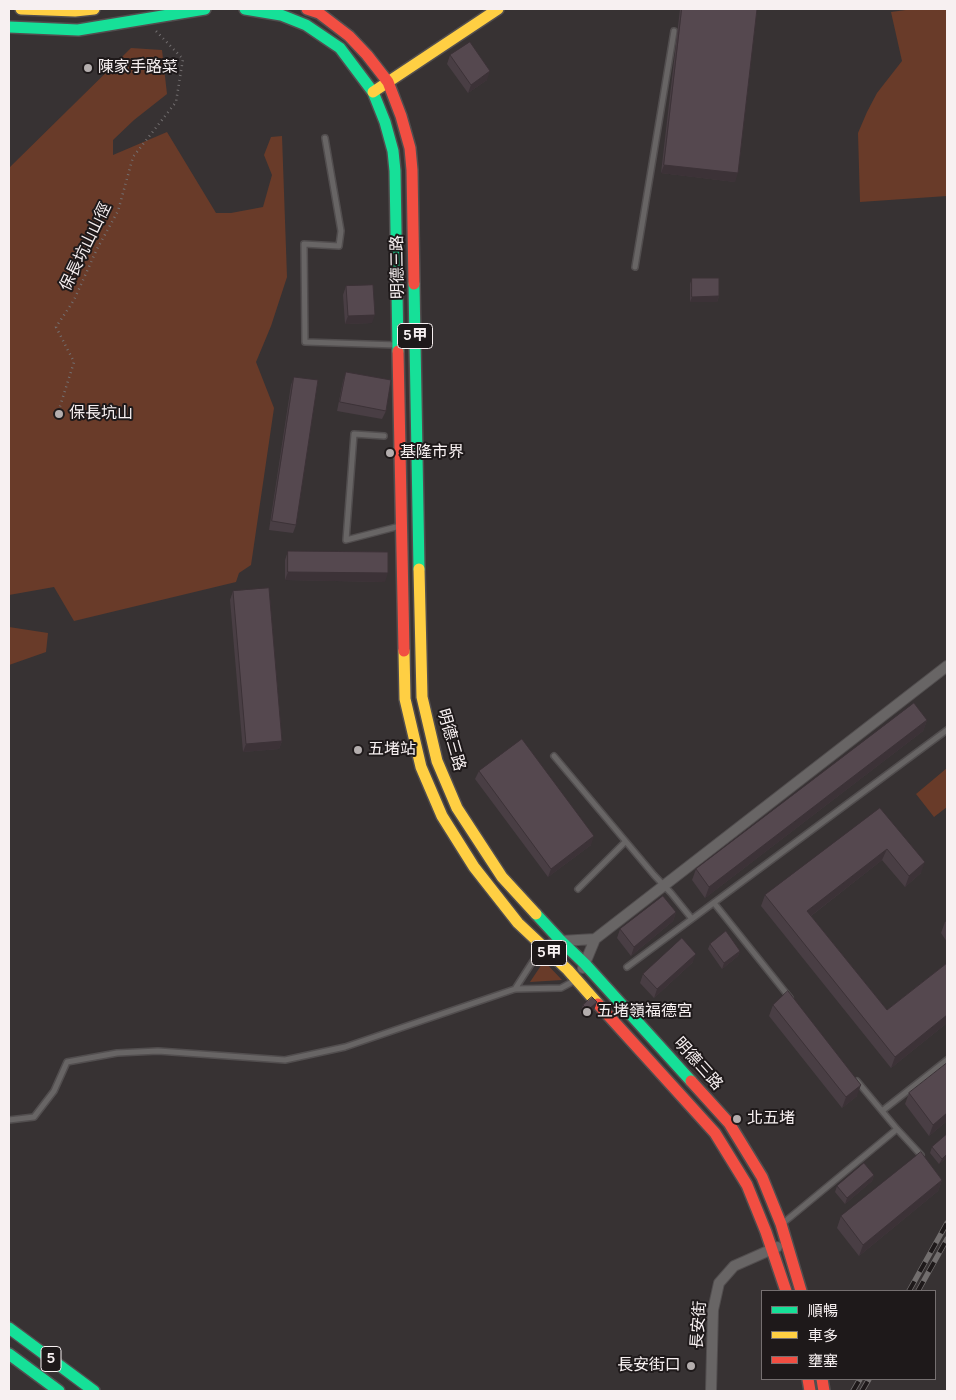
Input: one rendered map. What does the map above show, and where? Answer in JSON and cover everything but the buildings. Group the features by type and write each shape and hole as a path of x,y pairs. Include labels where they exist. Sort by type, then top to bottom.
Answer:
{"main road":[{"path":"21,11 94,9"},
{"path":"12,29 78,30 204,9"},
{"name":"5甲","path":"245,9 281,14 306,25 340,48 373,92"},
{"name":"5甲","path":"307,9 320,13 349,36 388,82"},
{"path":"373,92 498,9"},
{"name":"明德三路","path":"388,82 401,116 410,148 412,170 422,697 437,761 457,808 502,877 585,964 729,1123 762,1178 788,1244 801,1290"},
{"name":"明德三路","path":"373,92 386,122 393,151 395,171 405,699 421,767 442,816 474,867 518,923 568,970 715,1134 747,1185 766,1232 786,1290"},
{"path":"401,526 418,526"},
{"name":"5","path":"9,1328 94,1391"},
{"name":"5","path":"9,1354 59,1391"}],"street":[{"path":"577,980 595,939 947,666"},
{"path":"542,946 561,941 595,939"},
{"name":"長安街","path":"711,1391 713,1310 719,1283 734,1266 788,1244"}],"lane":[{"path":"634,267 674,31"},
{"path":"325,138 341,231 339,246 304,244 305,342 398,345"},
{"path":"384,436 354,434 346,540 401,526"},
{"path":"627,967 947,730"},
{"path":"554,756 692,919"},
{"path":"578,889 625,842"},
{"path":"714,903 794,1003"},
{"path":"515,989 542,946"},
{"path":"9,1120 34,1117 54,1092 67,1062 117,1053 158,1051 285,1060 345,1046 515,989 562,988 577,980"},
{"path":"882,1111 947,1060"},
{"path":"850,1072 921,1155"},
{"path":"766,1232 781,1224 897,1129"}],"path":[{"name":"保長坑山山徑","path":"57,416 74,362 56,328 74,300 97,249 118,211 133,157 176,102 183,59 145,19"}],"shaded area":[{"path":"913,9 947,9 947,196 860,202 858,133 877,93 902,61 891,12"},
{"path":"131,48 162,50 167,94 134,120 113,140 113,155 167,132 216,213 231,213 263,207 272,175 264,155 271,137 282,136 287,277 271,326 256,362 274,408 251,565 239,573 236,582 74,621 54,587 9,595 9,168"},
{"path":"9,627 48,633 46,652 9,665"},
{"path":"947,768 947,807 934,817 916,794"},
{"path":"544,961 562,980 530,982"}],"railway":[{"path":"910,1290 947,1223"},
{"path":"919,1290 947,1239"},
{"path":"853,1391 859,1380"},
{"path":"862,1391 868,1380"}],"traffic: fast":[{"path":"9,27 78,30 205,9"},
{"path":"245,9 281,15 306,25 340,48 373,92 385,122 393,151 395,171 398,351"},
{"path":"414,284 419,569"},
{"path":"536,914 585,964 691,1081"},
{"path":"9,1328 94,1391"},
{"path":"9,1354 59,1391"}],"traffic: slow":[{"path":"21,9 75,11 94,9"},
{"path":"373,92 498,9"},
{"path":"419,569 422,697 437,761 457,808 502,877 536,914"},
{"path":"404,651 405,699 421,767 442,816 474,867 518,923 568,970 598,1004"}],"traffic: jam":[{"path":"307,9 319,13 349,36 388,82 401,116 410,148 414,284"},
{"path":"398,351 404,651"},
{"path":"598,1004 715,1133 747,1185 766,1232 786,1290"},
{"path":"691,1081 729,1123 762,1177 781,1224 801,1290"},
{"path":"808,1380 810,1391"},
{"path":"822,1380 824,1391"}],"place":[{"name":"陳家手路菜","path":"88,68"},
{"name":"保長坑山","path":"59,414"},
{"name":"基隆市界","path":"390,453"},
{"name":"五堵站","path":"358,750"},
{"name":"五堵嶺福德宮","path":"587,1012"},
{"name":"北五堵","path":"737,1119"},
{"name":"長安街口","path":"691,1366"}]}
